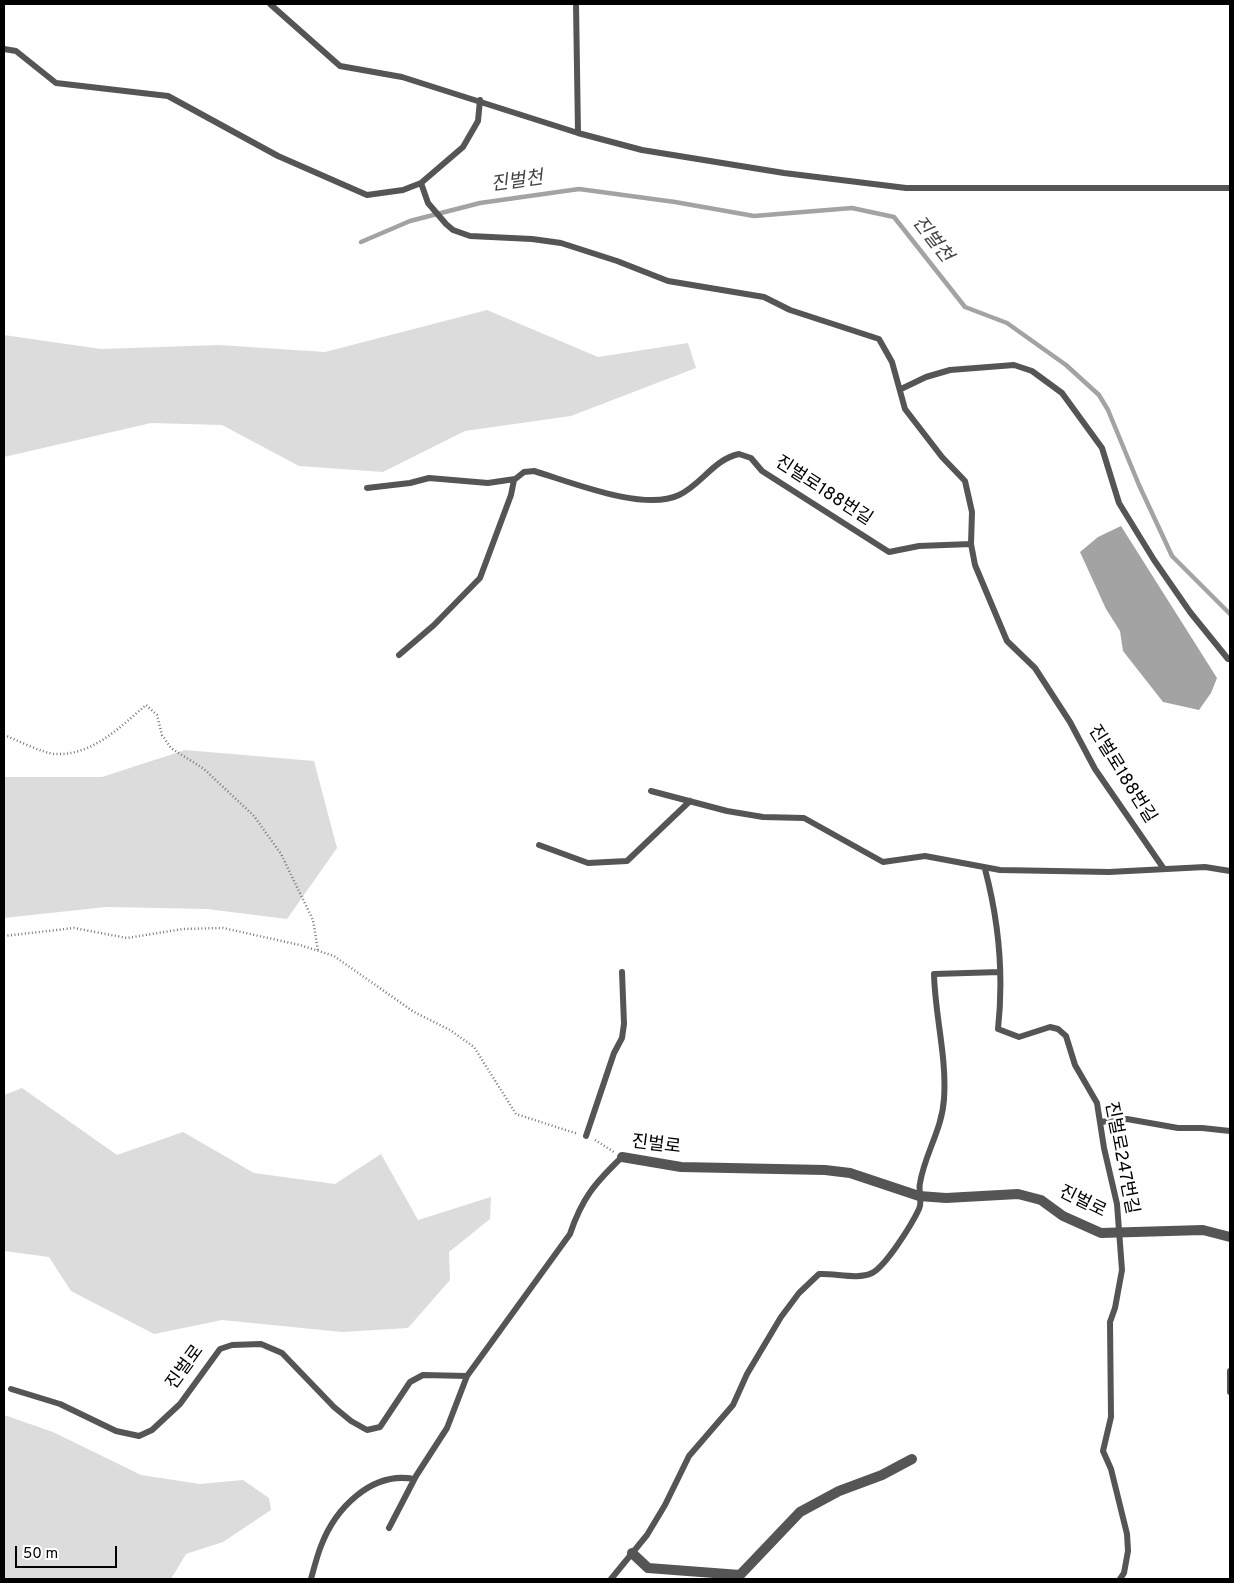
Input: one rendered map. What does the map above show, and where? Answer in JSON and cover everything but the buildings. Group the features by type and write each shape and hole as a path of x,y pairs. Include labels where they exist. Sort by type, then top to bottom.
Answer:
{"street":[{"name":"진벌로","path":"622,1157 681,1167 825,1170 850,1173 921,1196 946,1198 1018,1194 1041,1200 1063,1216 1101,1233 1203,1230 1230,1237"},
{"path":"632,1553 648,1568 740,1575 800,1512 839,1491 882,1475 912,1459"}],"lane":[{"path":"270,4 340,66 402,77 480,100 578,133 642,150 784,173 906,188 1230,188"},
{"path":"576,4 578,133"},
{"path":"4,49 16,51 56,83 168,96 278,156 367,195 403,190 421,183 463,147 478,121 480,100"},
{"path":"421,183 428,203 446,224 453,230 470,236 532,239 561,243 617,261 668,281 764,297 790,310 879,339 892,362 905,409 942,457 965,481 972,512 971,544"},
{"path":"901,389 926,377 950,370 1014,365 1032,371 1062,393 1102,448 1119,503 1154,560 1190,612 1228,659 1230,659"},
{"name":"진벌로188번길","path":"515,479 524,472 534,472 633,500 658,499 679,495 718,464 739,454 751,458 762,471 889,552 919,546 971,544 980,581 1007,641 1035,668 1070,722 1095,769 1164,869"},
{"path":"367,488 410,483 429,478 488,483 515,479 480,578 434,624 399,654"},
{"path":"651,791 727,811 763,817 804,818 883,862 925,856 952,860 985,869 1100,872 1205,867 1230,871"},
{"path":"540,845 588,864 627,860 690,800"},
{"name":"진벌로247번길","path":"985,869 996,908 1000,972 998,1029 1019,1037 1050,1027 1058,1029 1066,1036 1076,1065 1097,1103 1117,1204 1122,1270 1115,1308 1110,1322 1111,1417 1103,1451 1111,1469 1127,1534 1128,1551 1124,1573 1120,1579"},
{"path":"586,1136 614,1053 622,1038 624,1024 622,972"},
{"path":"611,1579 647,1535 666,1505 689,1456 733,1405 736,1393 757,1355 799,1293 819,1274 864,1276 874,1272 896,1246 920,1208 919,1184 941,1124 944,1075 934,974 1000,972"},
{"path":"1100,1122 1127,1119 1178,1128 1230,1131"},
{"name":"진벌로","path":"390,1528 414,1479 447,1428 467,1376 570,1234 578,1208 597,1181 622,1157"},
{"name":"진벌로","path":"11,1389 60,1404 116,1430 139,1436 152,1430 180,1404 220,1349 232,1345 261,1344 282,1353 334,1407 351,1421 367,1430 380,1427 410,1382 423,1375 467,1376"},
{"path":"1230,1371 1230,1392"},
{"path":"311,1579 321,1545 333,1524 359,1493 371,1484 407,1478 414,1479"}],"path":[{"path":"4,735 54,754 81,750 104,740 146,705 158,714 162,735 171,748 204,769 260,824 281,854 313,920 318,951"},
{"path":"4,936 74,928 126,938 183,929 223,928 334,956 414,1012 450,1030 474,1047 516,1114 586,1136 622,1157"}],"shaded area":[{"path":"487,310 598,357 688,343 696,368 571,416 465,431 383,472 299,466 222,425 151,423 4,457 4,335 101,349 219,345 325,352"},
{"path":"1121,526 1217,678 1211,693 1199,710 1163,702 1123,651 1120,631 1106,609 1080,552 1098,537"},
{"path":"185,750 314,761 337,848 287,919 207,909 106,907 4,918 4,777 102,777"},
{"path":"22,1088 117,1155 183,1132 254,1173 335,1184 381,1154 418,1220 491,1197 490,1219 449,1252 450,1280 408,1328 342,1332 222,1320 154,1334 71,1291 49,1257 4,1251 4,1095"},
{"path":"4,1415 53,1432 141,1475 200,1484 243,1480 269,1498 271,1510 223,1542 186,1554 171,1579 4,1579"}],"waterway":[{"name":"진벌천","path":"361,242 410,221 480,203 579,189 675,202 754,216 852,208 894,217 965,307 1007,323 1066,365 1099,395 1108,410 1139,485 1172,556 1230,614"}]}
